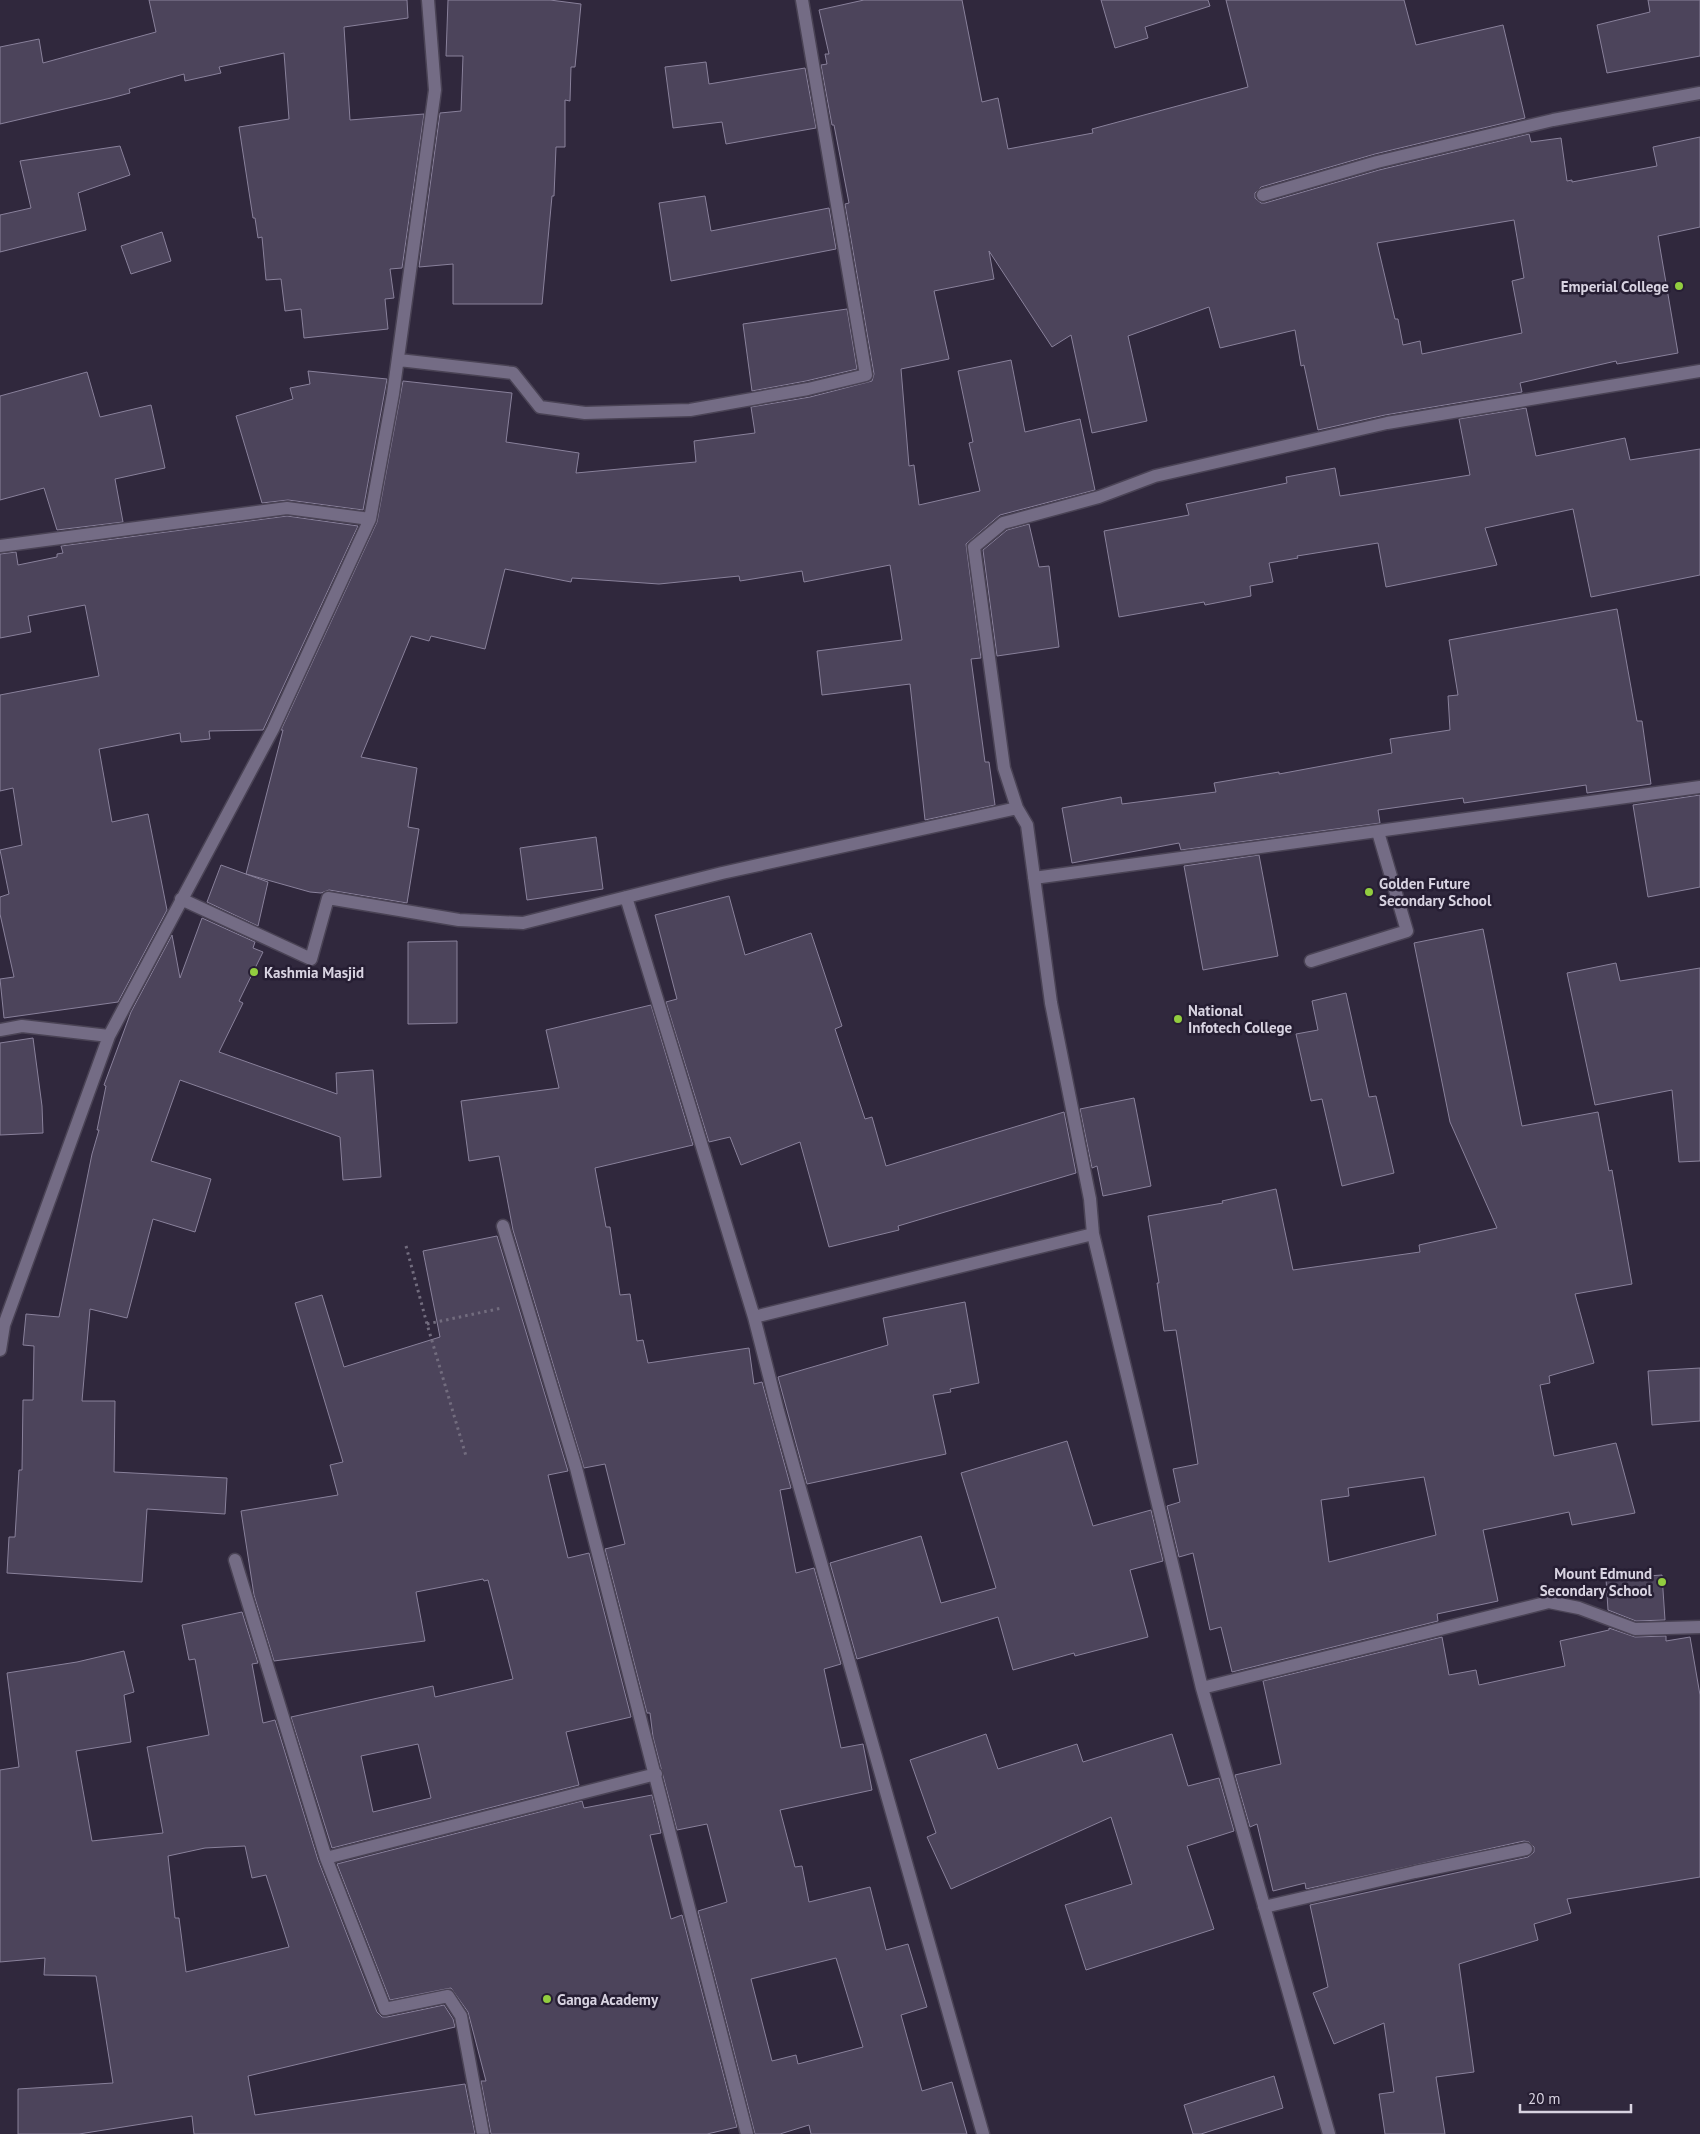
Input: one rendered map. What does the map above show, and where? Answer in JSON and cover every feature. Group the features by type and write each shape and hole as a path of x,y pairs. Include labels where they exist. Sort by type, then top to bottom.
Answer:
{"street":[{"path":"0,1350 4,1325 110,1036 181,899 273,729 370,518 398,360 434,90 428,0"},
{"path":"398,360 513,372 540,407 585,413 690,410 866,375 802,0"},
{"path":"1263,195 1376,162 1553,120 1700,93"},
{"path":"1329,2134 1202,1688 1093,1234 1090,1199 1051,1003 1028,825 1017,808 1004,768 974,547 1004,524 1099,497 1155,476 1387,423 1700,371"},
{"path":"0,546 287,508 370,518"},
{"path":"1034,878 1700,787"},
{"path":"181,899 311,959 328,898 459,920 523,923 722,873 1017,808"},
{"path":"1311,961 1407,931 1378,832"},
{"path":"626,897 754,1317 778,1411 983,2134"},
{"path":"0,1030 22,1026 110,1036"},
{"path":"503,1226 576,1468 747,2134"},
{"path":"754,1317 1093,1234"},
{"path":"235,1560 326,1858 385,2010 448,1996 461,2016 483,2134"},
{"path":"1202,1688 1549,1602 1579,1608 1635,1629 1700,1627"},
{"path":"326,1858 656,1774"},
{"path":"1264,1907 1415,1872 1526,1849"}],"path":[{"path":"406,1246 466,1456"},
{"path":"427,1324 525,1303"}],"building":[{"path":"149,0 407,0 408,18 344,27 350,120 424,114 402,268 390,269 394,298 385,299 388,329 304,338 301,309 285,311 281,279 266,280 262,237 258,238 255,218 253,218 239,127 289,119 284,53 219,67 221,73 185,81 184,74 129,89 130,93 0,124 0,47 39,39 43,63 156,32"},
{"path":"448,0 550,0 581,4 575,67 571,67 570,101 565,100 565,147 556,147 554,196 552,196 542,304 453,304 453,264 419,267 440,113 461,111 463,56 446,56"},
{"path":"864,0 962,0 982,102 998,98 1008,149 1093,133 1092,129 1248,87 1226,0 1404,0 1416,45 1503,25 1525,118 1375,154 1261,187 1255,193 1255,198 1261,203 1265,203 1379,170 1529,134 1531,142 1561,138 1567,181 1572,180 1572,182 1657,166 1653,147 1700,137 1700,227 1658,236 1678,353 1617,364 1616,361 1520,383 1522,392 1385,415 1318,430 1304,365 1301,366 1295,330 1220,348 1209,307 1128,336 1147,421 1092,433 1071,335 1052,347 989,251 994,279 934,291 949,359 901,369 909,466 914,465 919,505 980,491 969,443 973,442 958,371 1011,360 1025,432 1080,419 1095,490 1000,515 966,544 981,658 971,659 985,762 989,762 995,805 925,820 910,684 822,695 817,651 902,640 890,565 804,582 802,571 740,581 739,576 659,584 572,578 571,582 505,569 485,649 431,636 429,641 411,636 361,757 417,768 408,827 419,829 407,903 329,890 321,893 310,892 246,874 283,730 281,730 377,522 403,381 512,393 506,442 579,453 576,473 696,462 694,441 755,433 751,407 810,397 872,381 874,374 845,204 849,203 821,65 827,64 825,54 829,54 819,10","holes":["1514,220 1524,278 1512,281 1522,333 1422,354 1420,341 1403,345 1398,319 1395,319 1377,243"]},
{"path":"1101,0 1208,0 1210,6 1145,27 1148,38 1115,48"},
{"path":"1648,0 1700,0 1700,56 1607,73 1597,25 1650,12"},
{"path":"706,62 709,84 805,68 816,128 726,144 722,122 673,128 665,67"},
{"path":"120,146 130,175 78,193 86,230 0,252 0,215 31,208 20,161"},
{"path":"705,196 711,231 829,208 836,249 671,281 659,203"},
{"path":"162,232 171,261 131,274 121,246"},
{"path":"847,309 857,369 752,391 743,324"},
{"path":"308,371 387,379 363,510 288,500 262,503 236,416 293,399 290,388 310,384"},
{"path":"87,372 100,417 151,405 165,468 115,479 123,522 57,530 44,488 0,500 0,396"},
{"path":"1526,408 1536,456 1625,438 1630,460 1700,449 1700,575 1591,597 1573,509 1485,528 1497,565 1386,587 1378,543 1297,556 1298,558 1269,563 1273,582 1250,586 1251,596 1205,605 1204,602 1119,617 1104,531 1189,515 1186,504 1287,483 1286,477 1335,468 1340,496 1470,475 1459,419"},
{"path":"287,516 358,526 263,730 209,731 210,739 181,742 180,733 99,749 112,822 148,814 167,910 118,1002 4,1018 0,979 14,977 0,914 0,897 9,894 0,850 22,845 13,788 0,791 0,695 99,676 85,605 28,616 31,632 0,638 0,554 16,552 18,565 57,557 57,554 63,553 61,546"},
{"path":"1029,524 1039,567 1049,566 1059,647 997,656 983,550 1007,530"},
{"path":"1617,609 1637,721 1642,721 1651,784 1587,793 1586,785 1464,803 1463,798 1378,810 1380,823 1181,850 1179,843 1072,863 1062,808 1121,797 1122,804 1216,792 1214,783 1279,772 1279,774 1392,753 1390,739 1450,730 1448,696 1458,695 1449,640"},
{"path":"1700,795 1700,887 1648,897 1633,805"},
{"path":"596,837 603,889 527,900 520,848"},
{"path":"1259,855 1278,956 1203,970 1184,866"},
{"path":"221,865 268,882 258,926 207,902"},
{"path":"729,896 745,955 811,933 842,1026 835,1029 865,1119 872,1117 886,1166 1064,1112 1076,1173 898,1226 899,1230 829,1247 800,1142 741,1165 730,1137 709,1142 666,1002 677,999 655,915"},
{"path":"202,918 255,942 253,948 263,952 239,1001 243,1003 219,1052 337,1094 336,1073 373,1070 381,1177 343,1180 340,1137 180,1080 151,1161 211,1179 195,1232 153,1219 127,1318 90,1309 82,1401 115,1401 114,1472 227,1478 225,1514 147,1509 142,1582 7,1573 9,1537 15,1537 19,1470 22,1470 23,1400 33,1400 34,1346 23,1345 26,1314 59,1317 92,1154 99,1130 97,1130 106,1086 104,1085 131,1012 172,935 180,978"},
{"path":"1483,929 1522,1126 1598,1112 1609,1171 1612,1170 1632,1284 1575,1294 1594,1363 1549,1376 1550,1383 1540,1385 1554,1456 1616,1443 1635,1513 1572,1525 1569,1512 1483,1530 1498,1601 1437,1614 1438,1621 1232,1672 1221,1627 1210,1630 1193,1553 1179,1557 1167,1506 1180,1502 1173,1469 1198,1464 1176,1330 1164,1331 1157,1283 1159,1283 1148,1216 1223,1203 1222,1201 1276,1189 1293,1270 1420,1252 1419,1245 1497,1228 1450,1122 1414,943","holes":["1424,1477 1436,1535 1329,1562 1321,1500 1349,1496 1348,1488"]},
{"path":"457,941 457,1023 408,1024 408,942"},
{"path":"1616,963 1620,981 1700,968 1700,1161 1679,1162 1672,1090 1595,1105 1567,973"},
{"path":"1346,993 1369,1097 1376,1096 1394,1173 1342,1186 1322,1099 1311,1101 1296,1034 1318,1030 1312,1001"},
{"path":"651,1005 693,1145 595,1168 606,1227 610,1227 620,1295 630,1294 637,1341 643,1340 648,1363 749,1348 754,1384 762,1382 791,1488 780,1490 796,1573 814,1568 841,1664 824,1669 841,1748 863,1744 872,1790 780,1810 795,1867 802,1866 809,1902 870,1887 886,1950 908,1944 927,2007 901,2015 922,2091 952,2082 967,2134 811,2134 809,2125 780,2134 755,2134 698,1911 727,1902 707,1824 677,1830 653,1737 650,1713 647,1713 605,1549 625,1544 605,1464 584,1468 513,1230 499,1156 469,1161 461,1101 559,1088 546,1030","holes":["836,1958 863,2047 798,2064 796,2055 772,2061 751,1979"]},
{"path":"33,1038 42,1106 43,1133 0,1135 0,1043"},
{"path":"1134,1098 1151,1186 1103,1196 1097,1166 1092,1168 1080,1109"},
{"path":"497,1236 568,1471 548,1475 568,1558 589,1553 631,1717 566,1732 579,1785 332,1848 291,1717 433,1686 435,1697 513,1679 488,1580 484,1581 483,1579 416,1592 425,1641 274,1661 254,1595 241,1511 338,1495 330,1465 343,1462 295,1303 322,1295 344,1367 440,1337 423,1251","holes":["418,1744 431,1798 373,1812 361,1756"]},
{"path":"965,1302 979,1383 950,1389 951,1392 933,1395 946,1454 807,1484 778,1377 888,1345 883,1318"},
{"path":"1700,1368 1700,1421 1652,1425 1648,1371"},
{"path":"1067,1441 1093,1526 1151,1510 1163,1561 1130,1570 1148,1637 1075,1656 1074,1653 1013,1670 998,1617 857,1659 830,1563 921,1536 941,1603 996,1588 961,1473"},
{"path":"1662,1575 1665,1620 1636,1621 1608,1610 1606,1579"},
{"path":"242,1612 258,1663 252,1664 263,1723 275,1720 318,1860 377,2012 382,2017 387,2017 444,2005 453,2019 455,2027 248,2076 255,2115 465,2084 475,2134 194,2134 192,2116 79,2134 18,2134 18,2089 113,2083 96,1976 44,1975 45,1958 0,1962 0,1770 19,1767 7,1673 77,1662 124,1651 134,1692 124,1695 131,1742 76,1751 92,1841 163,1833 147,1747 209,1735 195,1659 189,1660 182,1625","holes":["245,1846 252,1878 266,1875 289,1947 186,1972 179,1918 175,1918 168,1856 205,1848"]},
{"path":"1609,1628 1635,1637 1666,1636 1666,1641 1690,1637 1700,1695 1700,1877 1567,1899 1571,1913 1534,1924 1538,1940 1459,1964 1474,2072 1436,2077 1445,2134 1385,2134 1379,2094 1394,2092 1384,2023 1334,2044 1313,1993 1328,1987 1310,1905 1528,1857 1534,1852 1534,1847 1529,1842 1524,1841 1306,1889 1305,1883 1273,1891 1257,1824 1250,1827 1235,1775 1281,1764 1263,1681 1442,1637 1449,1675 1476,1670 1479,1685 1565,1666 1560,1641 1609,1630"},
{"path":"986,1734 998,1769 1077,1744 1083,1762 1172,1734 1188,1786 1219,1778 1234,1831 1187,1846 1214,1929 1086,1970 1065,1905 1132,1884 1111,1817 951,1889 927,1837 936,1833 910,1760"},
{"path":"652,1795 661,1833 650,1835 671,1919 682,1915 737,2127 707,2134 491,2134 481,2081 486,2081 468,2012 451,1988 390,2000 337,1864 582,1801 584,1808"},
{"path":"1274,2076 1283,2108 1201,2134 1193,2134 1184,2105"}],"place":[{"name":"Emperial College","path":"1679,286"},
{"name":"Golden Future Secondary School","path":"1369,892"},
{"name":"Kashmia Masjid","path":"254,972"},
{"name":"National Infotech College","path":"1178,1019"},
{"name":"Mount Edmund Secondary School","path":"1662,1582"},
{"name":"Ganga Academy","path":"547,1999"}]}
